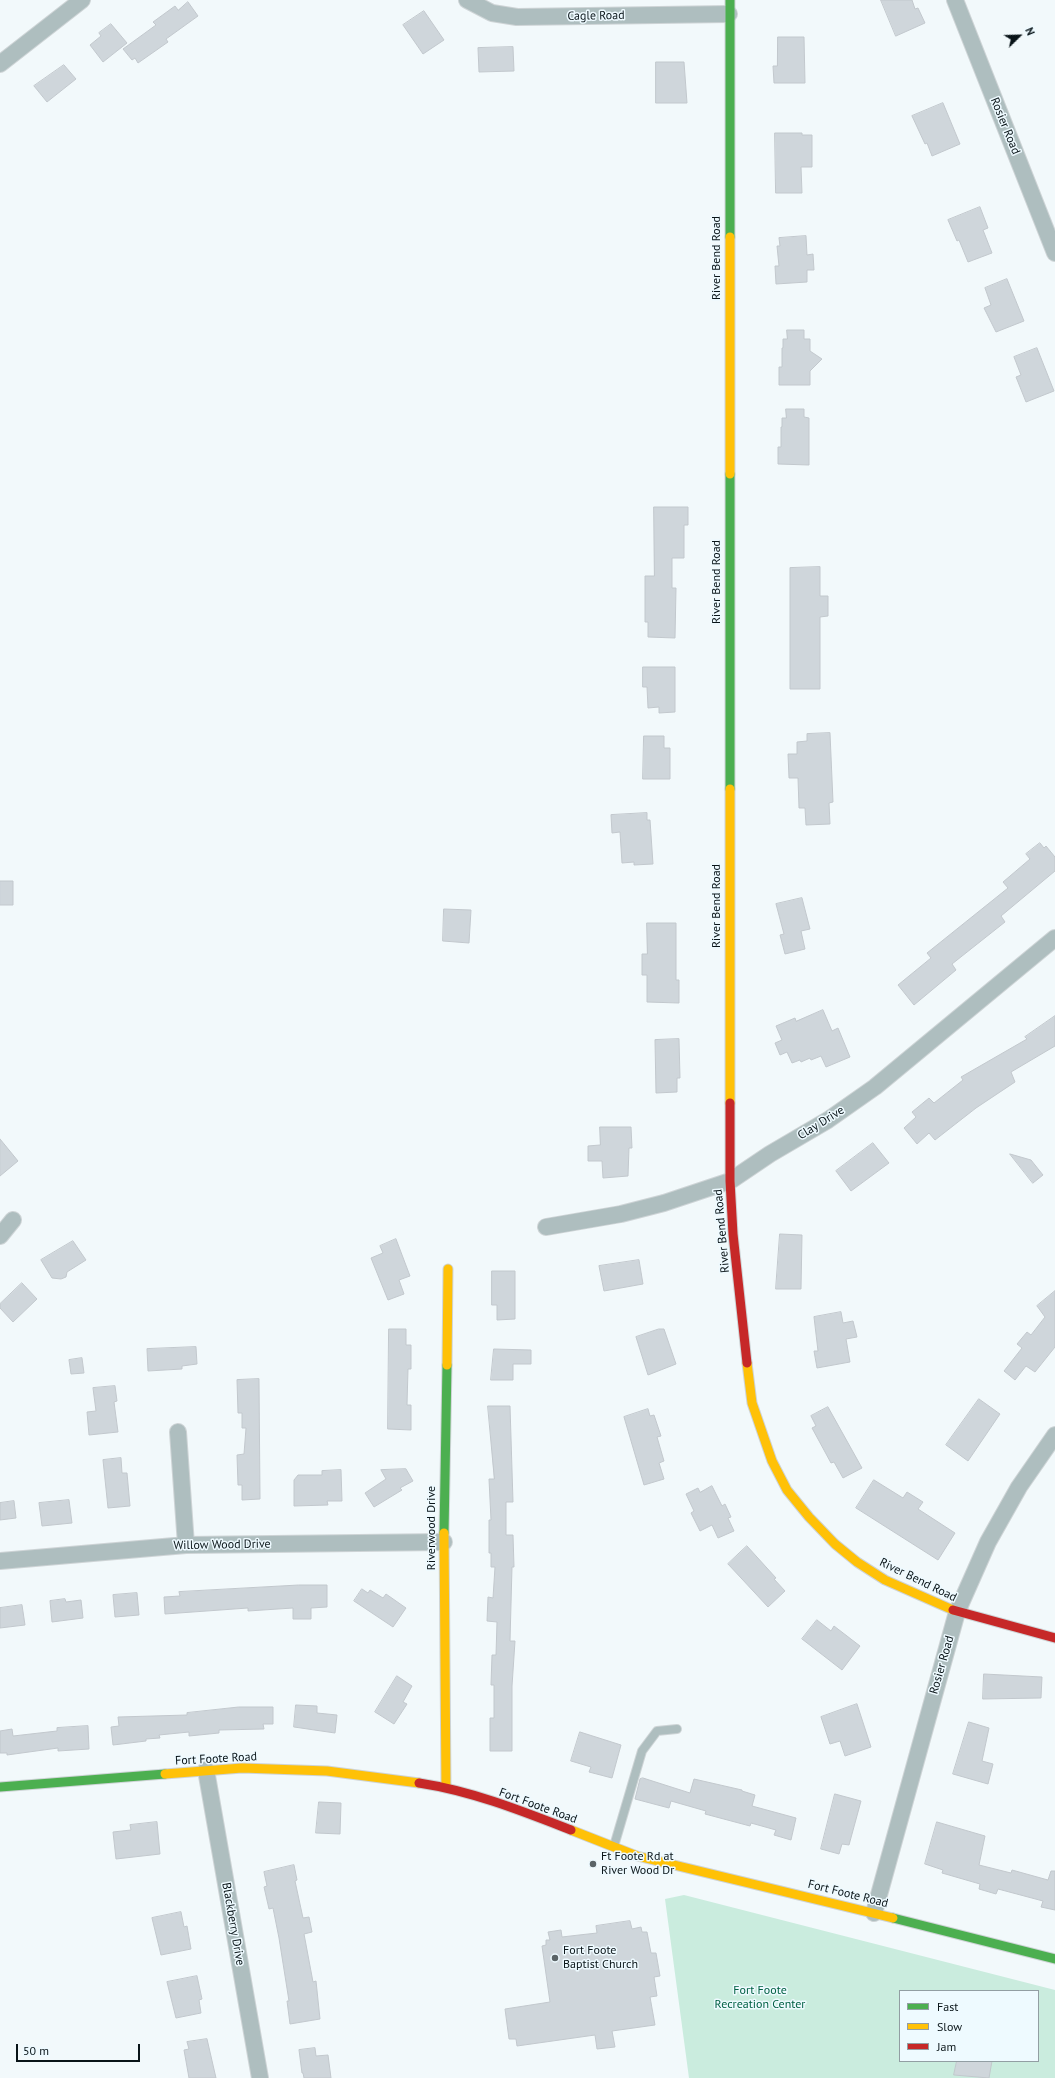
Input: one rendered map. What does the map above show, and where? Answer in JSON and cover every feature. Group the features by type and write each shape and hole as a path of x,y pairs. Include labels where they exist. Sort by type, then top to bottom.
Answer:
{"street":[{"path":"0,64 82,0"},
{"name":"Cagle Road","path":"466,0 492,13 517,17 729,7"},
{"name":"Rosier Road","path":"955,0 1055,253"},
{"name":"River Bend Road","path":"729,7 730,1180 734,1241 752,1403 772,1461 787,1490 834,1544 857,1562 885,1580 957,1612 1055,1638"},
{"name":"Clay Drive","path":"546,1227 621,1214 664,1203 730,1180 770,1154 828,1120 875,1087 1055,938"},
{"path":"0,1236 13,1220"},
{"name":"Riverwood Drive","path":"446,1788 444,1542 448,1269"},
{"path":"178,1432 186,1545"},
{"name":"Rosier Road","path":"874,1913 957,1612 988,1542 1019,1487 1055,1435"},
{"name":"Willow Wood Drive","path":"0,1561 186,1545 444,1542"},
{"name":"Fort Foote Road","path":"0,1787 242,1768 327,1771 446,1788 507,1806 614,1847 665,1863 729,1877 1055,1959"},
{"name":"Blackberry Drive","path":"206,1770 260,2078"}],"lane":[{"path":"614,1847 642,1751 657,1731 677,1729"}],"green space":[{"name":"Fort Foote Recreation Center","path":"684,1895 1055,1990 1055,2078 689,2078 665,1899"}],"building":[{"path":"881,0 912,0 915,9 918,8 925,23 896,36"},
{"path":"188,2 198,16 166,39 168,42 138,63 135,58 132,60 123,49 156,25 153,22 175,6 178,10"},
{"path":"424,11 444,40 423,54 403,25"},
{"path":"111,24 127,43 103,62 90,45 101,36 99,33"},
{"path":"778,37 804,37 805,83 774,83 773,66 777,66"},
{"path":"513,47 514,71 479,72 478,48"},
{"path":"656,62 684,62 687,103 656,103"},
{"path":"64,65 76,79 47,102 34,86"},
{"path":"943,103 960,144 932,156 927,143 925,144 912,116"},
{"path":"775,133 802,133 802,135 812,135 812,167 801,167 802,193 776,193"},
{"path":"980,207 988,228 983,230 992,253 968,262 959,240 957,241 948,220"},
{"path":"806,236 807,255 813,254 814,270 807,270 807,282 776,284 775,266 779,266 777,246 780,246 779,238"},
{"path":"1007,279 1024,321 996,332 984,308 991,305 985,288"},
{"path":"787,330 804,330 804,339 810,339 810,351 822,359 810,371 810,385 779,385 779,367 782,367 783,339 787,339"},
{"path":"1037,348 1054,391 1026,402 1016,377 1021,375 1014,357"},
{"path":"786,409 804,409 804,417 809,418 809,465 778,464 778,447 781,447 782,418 786,418"},
{"path":"654,507 688,507 688,525 684,525 684,558 672,558 672,588 676,588 675,638 648,637 648,622 645,622 645,576 654,576"},
{"path":"820,567 820,596 828,596 828,616 820,617 820,689 790,689 790,568"},
{"path":"643,667 675,667 675,712 659,713 659,707 648,708 647,687 643,687"},
{"path":"830,733 833,802 829,803 830,824 806,825 805,808 799,808 798,778 789,778 788,754 797,754 797,742 807,741 807,734"},
{"path":"644,736 664,736 664,748 670,748 670,779 643,779"},
{"path":"647,813 647,820 650,820 653,864 634,865 634,862 622,863 620,832 612,833 611,815"},
{"path":"1040,843 1044,848 1046,846 1055,857 1055,871 1001,916 1005,922 952,964 956,970 914,1005 898,985 931,958 927,953 1008,888 1003,882 1030,859 1026,854"},
{"path":"0,881 13,881 13,905 0,905"},
{"path":"802,898 810,929 801,931 805,949 785,954 780,935 784,934 776,904"},
{"path":"444,909 471,910 469,943 443,941"},
{"path":"647,923 676,923 676,980 679,980 679,1003 647,1002 647,975 642,975 642,954 647,954"},
{"path":"823,1010 832,1031 838,1028 850,1057 826,1067 821,1056 811,1060 810,1058 801,1062 800,1060 792,1063 787,1052 780,1055 775,1043 782,1040 776,1026 795,1018 796,1021"},
{"path":"1055,1016 1055,1046 1011,1072 1015,1082 976,1108 935,1140 929,1133 917,1144 904,1128 916,1117 912,1112 929,1098 934,1103 963,1080 961,1077 1027,1039 1025,1037"},
{"path":"679,1039 680,1078 677,1078 677,1092 656,1093 655,1040"},
{"path":"600,1127 631,1127 632,1148 629,1148 628,1176 603,1178 602,1161 588,1161 588,1146 600,1145"},
{"path":"0,1139 18,1161 0,1176"},
{"path":"873,1143 889,1163 851,1191 836,1171"},
{"path":"1010,1154 1031,1160 1043,1175 1033,1183"},
{"path":"780,1234 802,1235 801,1289 776,1289"},
{"path":"396,1239 410,1276 399,1280 404,1294 388,1300 371,1258 383,1253 380,1246"},
{"path":"73,1241 86,1260 67,1272 66,1277 61,1279 52,1278 41,1260"},
{"path":"639,1260 643,1284 604,1291 599,1266"},
{"path":"492,1271 515,1271 515,1319 497,1320 497,1305 492,1305"},
{"path":"22,1283 37,1299 13,1322 0,1308 0,1304"},
{"path":"1055,1291 1055,1347 1035,1372 1026,1366 1015,1380 1004,1371 1022,1348 1017,1344 1027,1332 1031,1335 1045,1317 1037,1306"},
{"path":"841,1312 843,1323 853,1321 857,1337 846,1339 850,1362 817,1368 814,1351 818,1351 814,1317"},
{"path":"389,1329 406,1329 406,1345 411,1345 411,1369 408,1369 407,1405 411,1405 411,1430 388,1429"},
{"path":"659,1329 664,1329 676,1364 648,1375 636,1337"},
{"path":"196,1347 197,1364 182,1366 182,1369 148,1371 147,1349"},
{"path":"494,1349 531,1350 531,1364 513,1364 513,1380 491,1380"},
{"path":"82,1358 84,1373 71,1374 69,1360"},
{"path":"259,1379 260,1499 242,1500 242,1485 238,1485 237,1455 244,1454 246,1428 242,1428 242,1413 238,1413 237,1380"},
{"path":"115,1386 117,1401 114,1402 118,1432 89,1435 87,1412 96,1411 93,1388"},
{"path":"979,1399 1000,1414 968,1461 946,1445"},
{"path":"488,1406 510,1406 513,1502 506,1502 506,1535 513,1535 514,1567 512,1567 510,1641 515,1641 512,1686 512,1751 490,1751 490,1718 494,1718 494,1685 491,1685 492,1655 496,1655 497,1622 487,1621 488,1597 493,1598 495,1567 491,1567 491,1553 489,1553 489,1520 491,1520 489,1479 494,1479"},
{"path":"828,1407 862,1468 843,1478 834,1462 831,1463 812,1428 816,1426 811,1416"},
{"path":"648,1409 650,1416 654,1415 661,1436 657,1437 664,1461 659,1463 664,1479 644,1485 624,1417"},
{"path":"121,1458 122,1473 127,1473 130,1506 108,1508 103,1460"},
{"path":"406,1469 413,1481 400,1488 402,1490 374,1507 365,1493 386,1479 381,1470"},
{"path":"341,1470 342,1501 327,1501 328,1505 294,1506 294,1480 298,1475 322,1475 322,1471"},
{"path":"874,1480 903,1498 907,1492 923,1502 918,1509 955,1533 938,1560 856,1508"},
{"path":"712,1486 722,1506 725,1504 731,1517 728,1518 734,1531 718,1538 712,1525 700,1531 691,1513 694,1511 686,1494 698,1488 700,1492"},
{"path":"69,1500 72,1523 42,1526 39,1503"},
{"path":"14,1501 16,1518 0,1520 0,1503"},
{"path":"747,1546 776,1578 774,1579 785,1591 768,1607 728,1564"},
{"path":"299,1585 327,1585 327,1607 311,1608 311,1619 293,1619 293,1608 248,1611 248,1608 165,1614 164,1597 180,1596 179,1592"},
{"path":"362,1589 368,1593 370,1590 383,1598 386,1594 406,1608 393,1627 354,1601"},
{"path":"137,1593 139,1615 115,1617 113,1595"},
{"path":"65,1599 66,1602 81,1600 83,1618 52,1622 50,1601"},
{"path":"22,1605 25,1625 0,1628 0,1608"},
{"path":"817,1620 831,1631 834,1626 860,1646 842,1670 802,1639"},
{"path":"984,1674 1042,1677 1041,1698 983,1699"},
{"path":"397,1676 412,1686 403,1702 407,1704 394,1724 375,1712"},
{"path":"857,1704 871,1747 845,1756 840,1741 830,1744 821,1717"},
{"path":"296,1705 317,1706 317,1713 337,1715 335,1733 294,1727"},
{"path":"239,1707 273,1707 273,1724 263,1724 264,1729 219,1730 219,1733 189,1736 189,1732 159,1735 160,1738 113,1745 111,1727 119,1726 118,1717 187,1715 187,1713"},
{"path":"969,1722 989,1728 982,1761 993,1764 988,1784 953,1774"},
{"path":"88,1726 89,1749 58,1751 58,1748 7,1755 7,1753 0,1753 0,1731 12,1729 13,1736 57,1731 57,1728"},
{"path":"580,1732 621,1745 612,1778 589,1772 591,1767 571,1761"},
{"path":"643,1778 690,1793 694,1779 742,1790 755,1795 752,1806 796,1818 791,1840 774,1835 776,1830 751,1823 750,1826 705,1814 706,1811 671,1801 669,1808 635,1799 640,1779"},
{"path":"835,1794 861,1801 849,1845 842,1844 839,1854 821,1849"},
{"path":"319,1802 341,1803 340,1834 316,1833"},
{"path":"157,1822 160,1854 116,1859 113,1832 131,1830 130,1825"},
{"path":"937,1822 985,1836 979,1865 1011,1873 1012,1870 1048,1880 1051,1871 1055,1871 1055,1910 1041,1907 1043,1901 998,1889 996,1894 979,1889 980,1884 942,1873 943,1870 925,1864"},
{"path":"294,1865 297,1880 295,1881 303,1918 309,1917 312,1932 304,1934 313,1982 316,1981 320,2019 290,2024 287,2001 289,2001 279,1938 273,1908 269,1909 264,1887 267,1886 264,1872"},
{"path":"181,1912 184,1927 187,1926 191,1949 161,1955 152,1918"},
{"path":"630,1921 632,1929 641,1927 642,1932 647,1932 651,1953 656,1953 660,1976 654,1977 657,1996 650,1997 655,2025 612,2031 615,2047 597,2049 595,2035 517,2046 516,2039 509,2039 505,2009 550,2002 542,1946 546,1945 546,1940 550,1940 548,1932 561,1930 562,1937 597,1933 596,1926"},
{"path":"197,1976 202,1999 199,2000 201,2013 176,2018 167,1982"},
{"path":"207,2039 216,2078 189,2078 184,2050 189,2049 187,2042"},
{"path":"315,2048 316,2056 328,2055 331,2078 304,2078 299,2050"},
{"path":"957,2062 992,2062 989,2078 954,2075"}],"traffic: fast":[{"path":"730,0 730,237"},
{"path":"730,474 730,789"},
{"path":"444,1533 447,1365"},
{"path":"0,1787 165,1774"},
{"path":"893,1918 1055,1959"}],"traffic: slow":[{"path":"730,237 730,474"},
{"path":"730,789 730,1103"},
{"path":"447,1365 448,1269"},
{"path":"747,1363 752,1403 772,1461 787,1490 809,1517 835,1544 857,1562 885,1580 953,1610"},
{"path":"444,1533 446,1787"},
{"path":"165,1774 242,1768 327,1771 419,1783"},
{"path":"571,1830 637,1856 893,1918"}],"traffic: jam":[{"path":"730,1103 730,1181 733,1234 747,1363"},
{"path":"953,1610 1055,1638"},
{"path":"419,1783 477,1796 571,1830"}],"place":[{"name":"Ft Foote Rd at River Wood Dr","path":"593,1864"},
{"name":"Fort Foote Baptist Church","path":"555,1958"}]}
